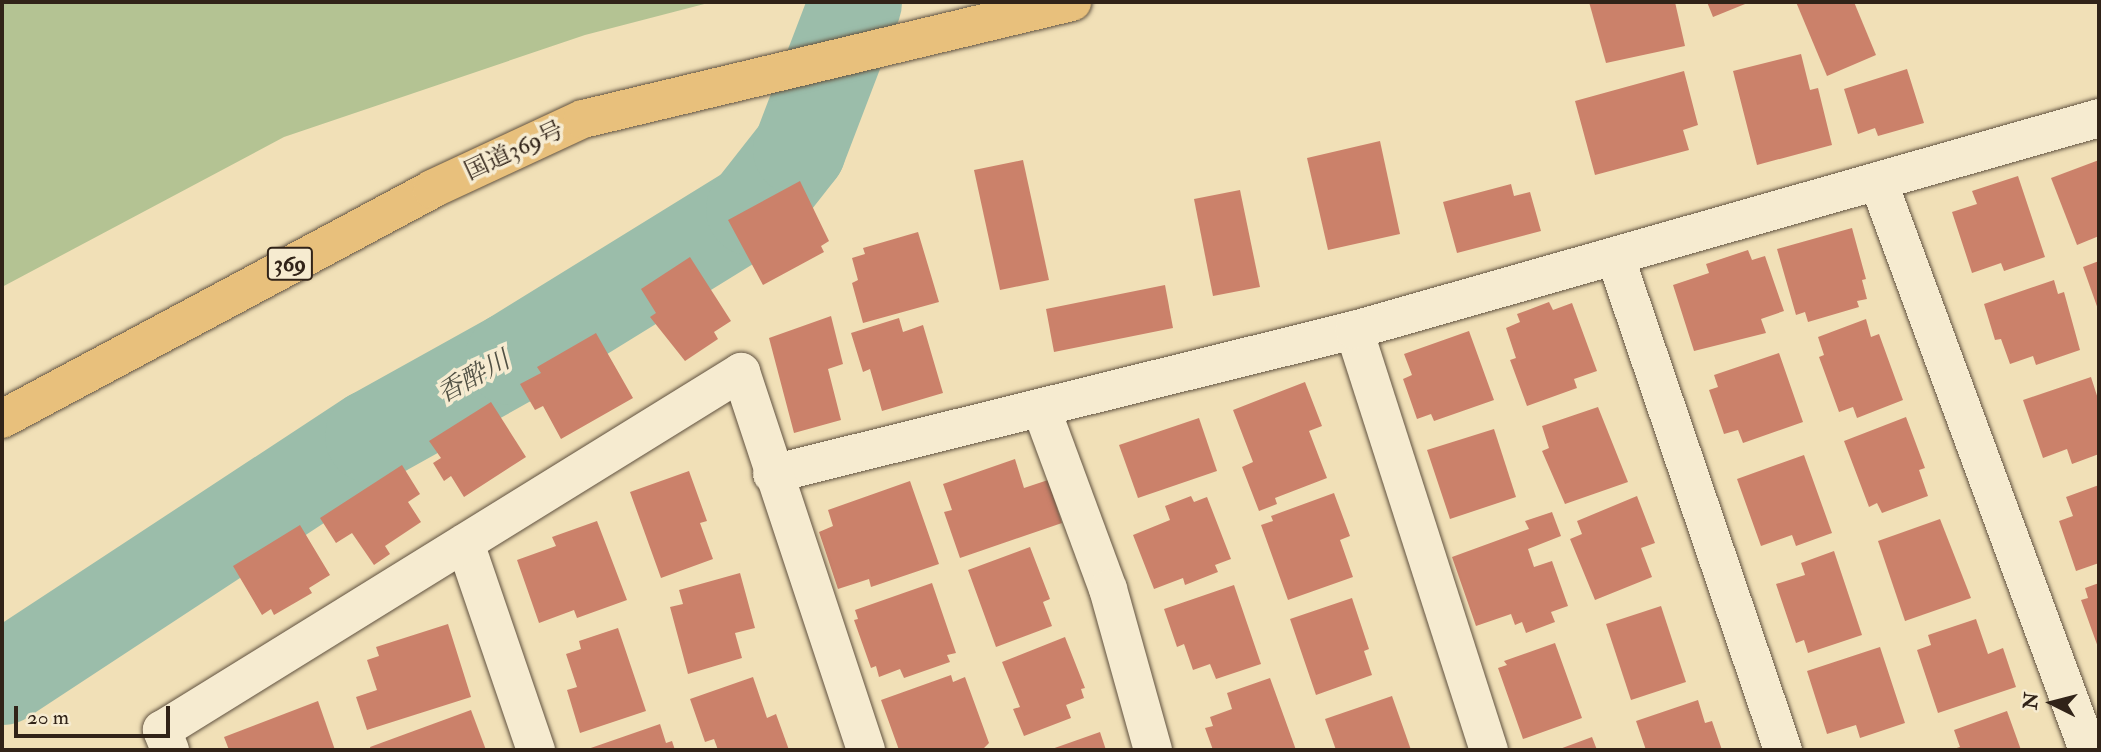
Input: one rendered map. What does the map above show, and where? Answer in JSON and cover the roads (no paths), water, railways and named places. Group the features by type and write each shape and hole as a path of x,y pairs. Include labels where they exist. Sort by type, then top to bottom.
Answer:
{"highway":[{"name":"国道369号","path":"2,419 432,189 583,119 1054,5"}],"street":[{"path":"772,474 1354,330 2099,118"},
{"path":"1878,181 2088,750"},
{"path":"1615,256 1783,750"},
{"path":"1354,330 1489,750"},
{"path":"170,750 162,730 741,372 772,474 866,750"},
{"path":"1041,408 1108,589 1153,750"},
{"path":"465,543 536,750"}],"waterway":[{"name":"香酔川","path":"2,678 371,436 511,358 752,209 799,149 855,2"}]}
